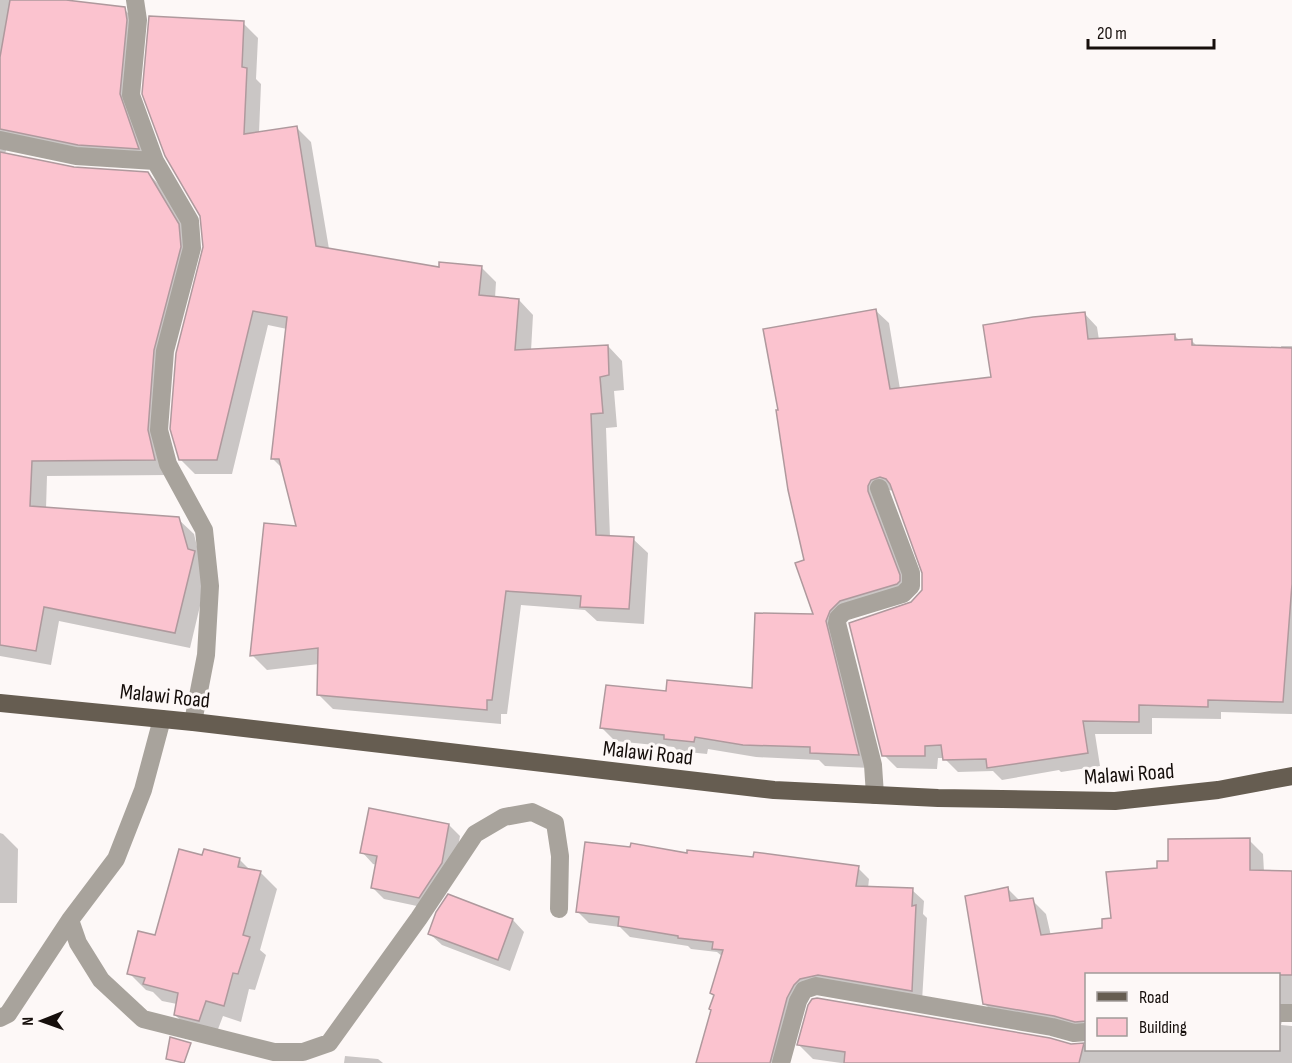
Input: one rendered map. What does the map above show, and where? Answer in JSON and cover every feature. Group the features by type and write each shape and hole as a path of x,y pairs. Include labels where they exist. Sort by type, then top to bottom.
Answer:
{"main road":[{"name":"Malawi Road","path":"0,703 193,722 762,789 938,798 1115,801 1218,790 1292,777"}],"street":[{"path":"135,0 138,20 131,95 155,161 190,221 192,248 165,351 159,430 168,464 204,530 210,586 206,655 193,722"},
{"path":"0,140 76,156 155,161"},
{"path":"875,795 873,765 837,623 838,618 844,612 903,594 910,586 911,573 879,488"},
{"path":"0,1018 8,1014 69,920 116,859 143,790 162,719"},
{"path":"69,920 78,943 101,980 143,1019 274,1052 303,1052 329,1043 419,918 475,834 504,817 532,812 555,823 560,856 559,909"},
{"path":"781,1063 798,1001 804,990 816,986 1065,1031 1085,1032"}],"building":[{"path":"10,0 66,0 125,7 127,20 120,94 139,149 78,145 0,129 0,57"},
{"path":"149,16 244,21 242,67 247,68 244,134 297,126 316,246 439,267 439,262 482,266 479,295 519,299 515,350 608,345 609,375 600,377 603,413 591,414 596,535 634,537 629,609 580,607 581,596 506,591 492,700 487,700 487,710 317,695 318,648 250,656 264,523 296,526 279,459 271,459 287,317 253,311 217,460 179,460 170,429 176,353 203,247 200,216 165,156 142,94"},
{"path":"0,152 74,167 148,172 179,224 181,247 154,350 148,430 155,460 32,461 30,506 179,517 188,549 195,551 175,633 44,607 36,651 0,645"},
{"path":"876,309 890,389 991,377 983,325 1033,317 1085,312 1088,339 1175,334 1175,340 1192,339 1192,345 1292,348 1292,584 1283,702 1208,700 1208,707 1139,705 1139,722 1083,721 1088,753 987,768 986,759 943,760 941,745 925,746 925,756 882,756 849,623 911,602 922,590 922,573 890,484 886,479 880,477 871,480 868,491 900,575 900,581 897,584 840,601 830,611 826,621 859,755 810,753 810,747 743,745 695,737 694,742 664,739 664,735 600,728 606,685 666,691 667,680 752,688 755,613 813,614 795,563 804,560 788,490 776,410 778,410 763,329"},
{"path":"369,808 449,824 442,863 419,898 371,888 377,856 360,853"},
{"path":"1250,838 1250,870 1292,871 1292,975 1280,975 1280,973 1085,973 1085,1021 1075,1022 1054,1016 983,1004 965,896 1008,887 1010,901 1033,898 1041,935 1102,928 1102,919 1111,918 1106,872 1157,868 1157,861 1168,861 1168,839"},
{"path":"585,842 630,847 631,843 687,853 687,850 753,857 754,852 859,866 856,886 913,888 912,906 916,905 912,991 818,975 800,979 787,998 770,1063 696,1063 714,995 710,993 723,950 712,949 713,942 678,938 678,936 618,926 619,917 576,912"},
{"path":"179,849 202,855 204,849 240,858 238,867 261,871 243,935 250,937 238,974 233,973 224,1006 206,1001 199,1021 174,1015 178,993 143,984 145,978 127,974 138,931 155,935"},
{"path":"448,894 513,919 498,960 428,934 436,912"},
{"path":"812,999 1050,1038 1071,1044 1084,1043 1079,1063 844,1063 845,1052 797,1045 808,1005"},
{"path":"170,1037 191,1043 184,1063 166,1059"}]}
